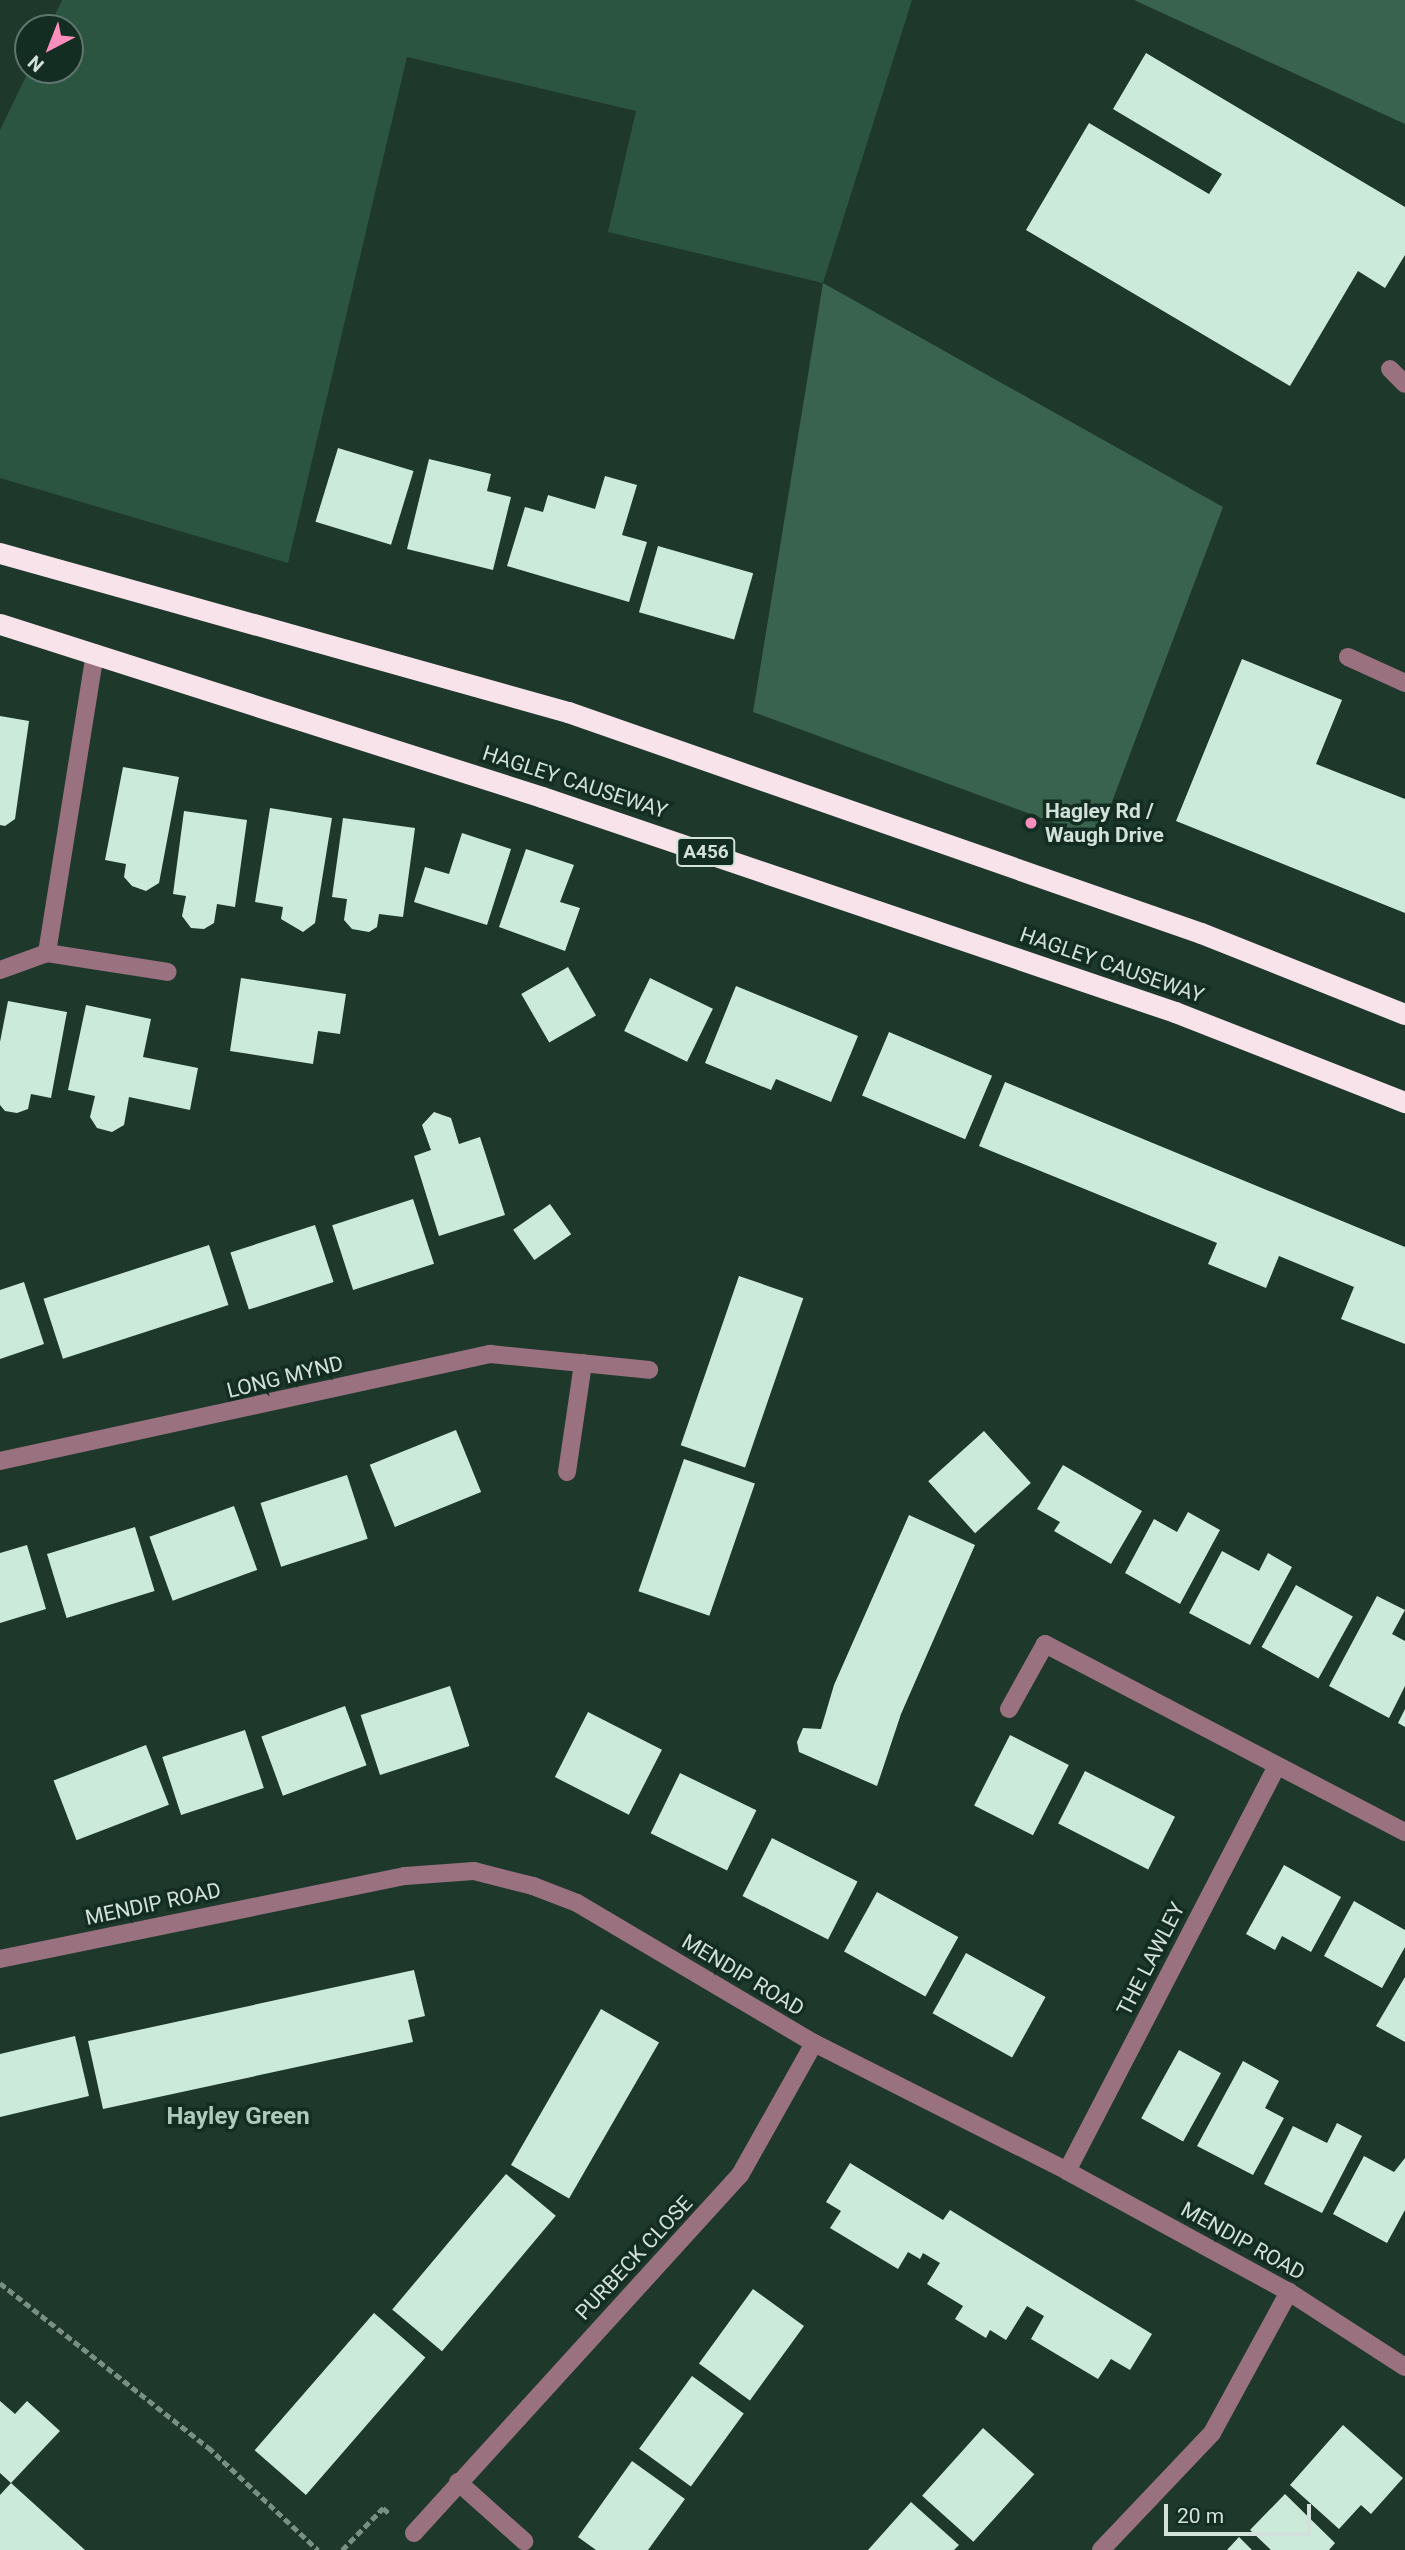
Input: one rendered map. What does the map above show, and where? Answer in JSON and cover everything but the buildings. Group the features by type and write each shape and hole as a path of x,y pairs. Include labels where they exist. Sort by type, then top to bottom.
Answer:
{"highway":[{"path":"0,553 568,712 1200,933 1405,1014"},
{"name":"HAGLEY CAUSEWAY","path":"0,624 556,801 1175,1012 1405,1102"}],"street":[{"path":"1390,369 1405,384"},
{"path":"47,953 94,653"},
{"path":"1348,657 1405,683"},
{"path":"0,970 47,953 167,972"},
{"name":"LONG MYND","path":"0,1461 490,1354 649,1370"},
{"path":"567,1472 583,1363"},
{"path":"1009,1709 1045,1644 1276,1768 1405,1832"},
{"name":"THE LAWLEY","path":"1067,2171 1276,1768"},
{"name":"MENDIP ROAD","path":"0,1959 405,1876 474,1871 533,1885 577,1903 814,2043 1067,2171 1289,2292 1405,2367"},
{"name":"PURBECK CLOSE","path":"414,2533 740,2175 814,2043"},
{"path":"1101,2550 1212,2433 1289,2292"},
{"path":"458,2482 524,2541"}],"path":[{"path":"0,2283 208,2447 318,2550"},
{"path":"341,2550 383,2508 414,2533"}],"green space":[{"path":"62,0 912,0 823,283 608,232 636,111 407,57 288,563 0,478 0,130 22,84 84,84 84,14 56,14"},
{"path":"1134,0 1405,0 1405,124"},
{"path":"823,283 1223,507 1098,839 753,712"}],"place":[{"name":"Hagley Rd / Waugh Drive","path":"1031,823"}],"district":[{"name":"Hayley Green","path":"238,2117"}]}
